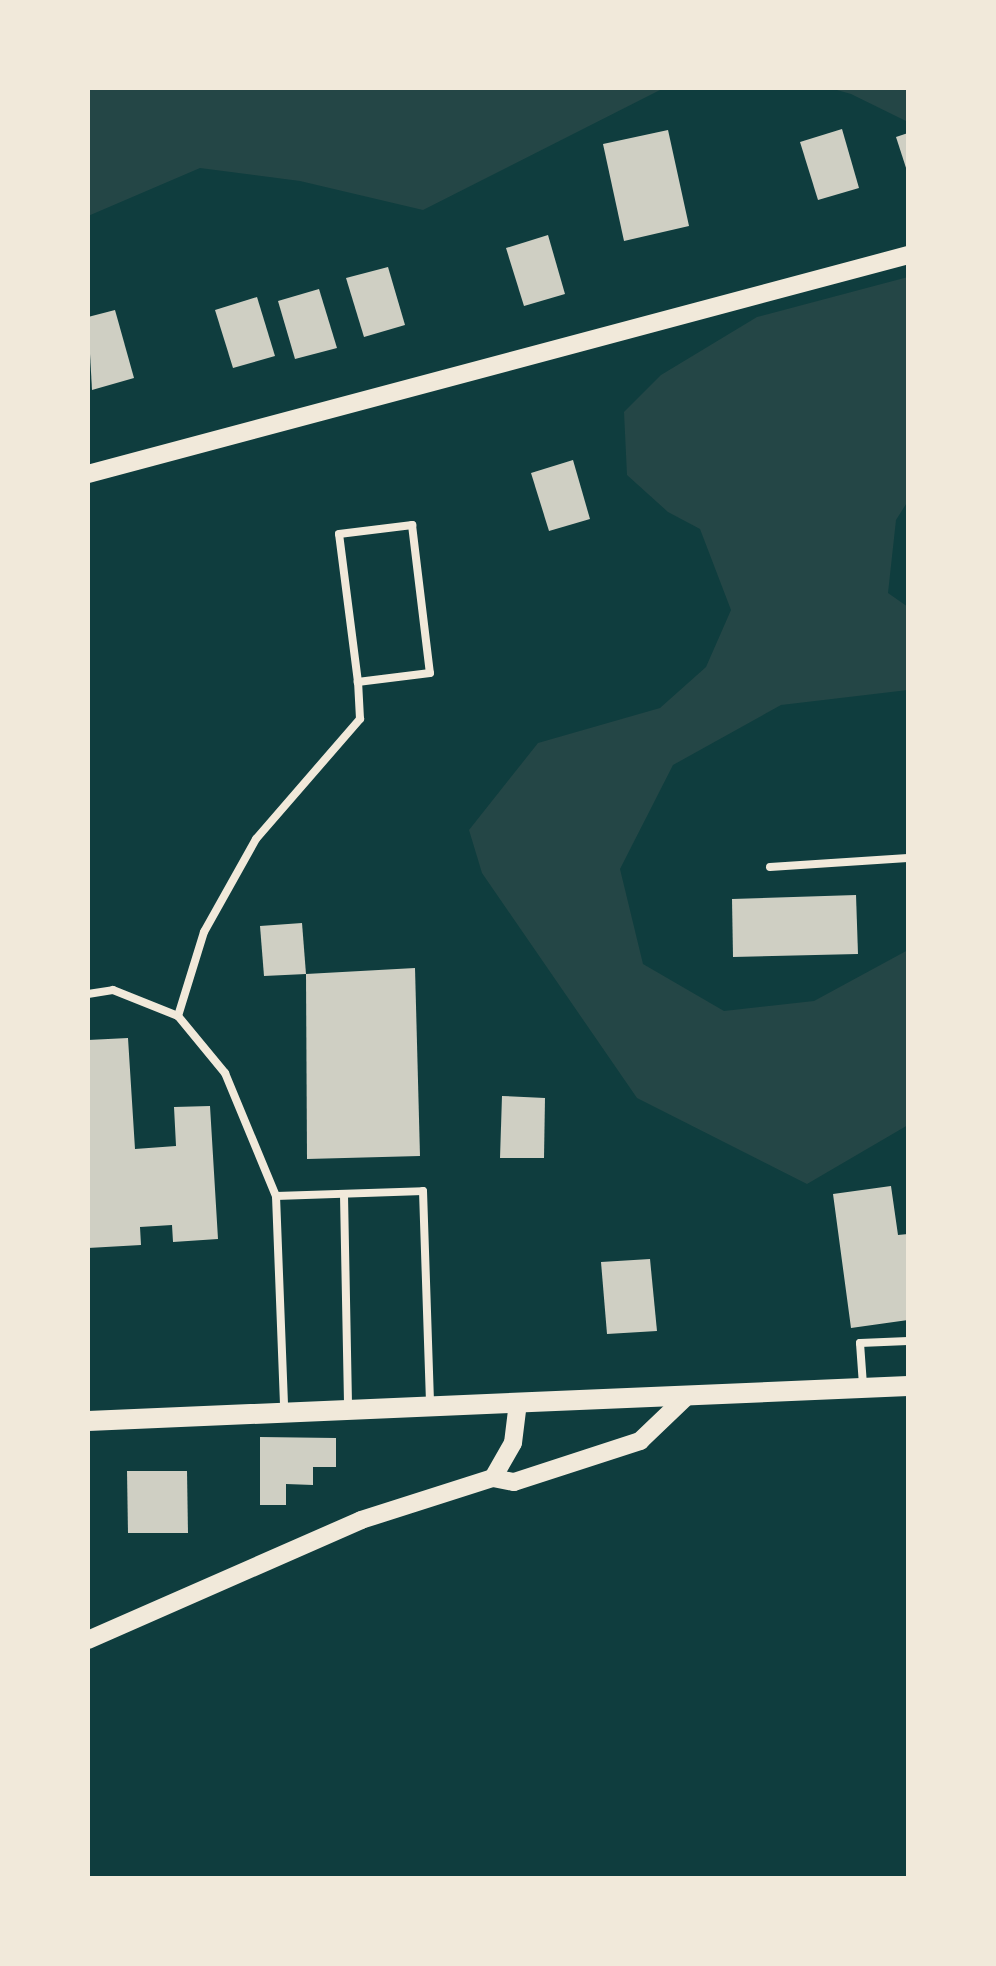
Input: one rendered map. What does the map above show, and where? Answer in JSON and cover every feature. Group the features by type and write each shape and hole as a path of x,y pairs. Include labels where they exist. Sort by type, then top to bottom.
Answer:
{"main road":[{"path":"88,1421 908,1386"}],"street":[{"path":"88,474 908,255"},
{"path":"88,1640 361,1520 493,1478 514,1482 640,1441 686,1397"},
{"path":"493,1478 513,1444 518,1405"}],"lane":[{"path":"178,1016 204,932 256,838 360,719 339,534 412,525 430,673 358,682"},
{"path":"770,867 908,858"},
{"path":"88,994 113,990 178,1016 224,1073 276,1196 285,1414"},
{"path":"276,1196 422,1191 430,1408"},
{"path":"344,1195 348,1412"},
{"path":"863,1387 860,1343 908,1341"}],"shaded area":[{"path":"88,88 664,88 423,210 300,181 200,168 88,216"},
{"path":"830,88 908,88 908,122 851,94"},
{"path":"908,277 908,501 896,520 888,593 908,607 908,690 781,705 673,765 620,869 643,964 724,1011 814,1001 908,950 908,1125 807,1184 637,1098 482,873 469,830 538,743 660,708 706,667 731,610 700,529 668,512 627,475 624,412 661,375 757,317"}],"building":[{"path":"842,129 859,188 818,200 800,142"},
{"path":"668,130 689,226 624,241 603,144"},
{"path":"908,133 908,174 896,137"},
{"path":"548,235 565,294 524,306 506,248"},
{"path":"388,267 405,325 364,337 346,278"},
{"path":"319,289 337,348 295,359 278,301"},
{"path":"257,297 275,356 233,368 215,310"},
{"path":"115,310 134,378 92,390 88,317"},
{"path":"573,460 590,519 549,531 531,473"},
{"path":"856,895 858,954 733,957 732,899"},
{"path":"302,923 306,974 264,976 260,926"},
{"path":"415,968 420,1156 307,1159 306,974"},
{"path":"128,1038 135,1149 176,1146 174,1107 210,1106 218,1239 173,1242 172,1225 140,1227 141,1245 88,1248 88,1040"},
{"path":"502,1096 545,1098 544,1158 500,1158"},
{"path":"891,1186 898,1235 908,1234 908,1320 851,1328 833,1194"},
{"path":"650,1259 657,1331 607,1334 601,1262"},
{"path":"260,1437 336,1438 336,1467 313,1467 313,1485 286,1484 286,1505 260,1505"},
{"path":"127,1471 187,1471 188,1533 128,1533"}]}
